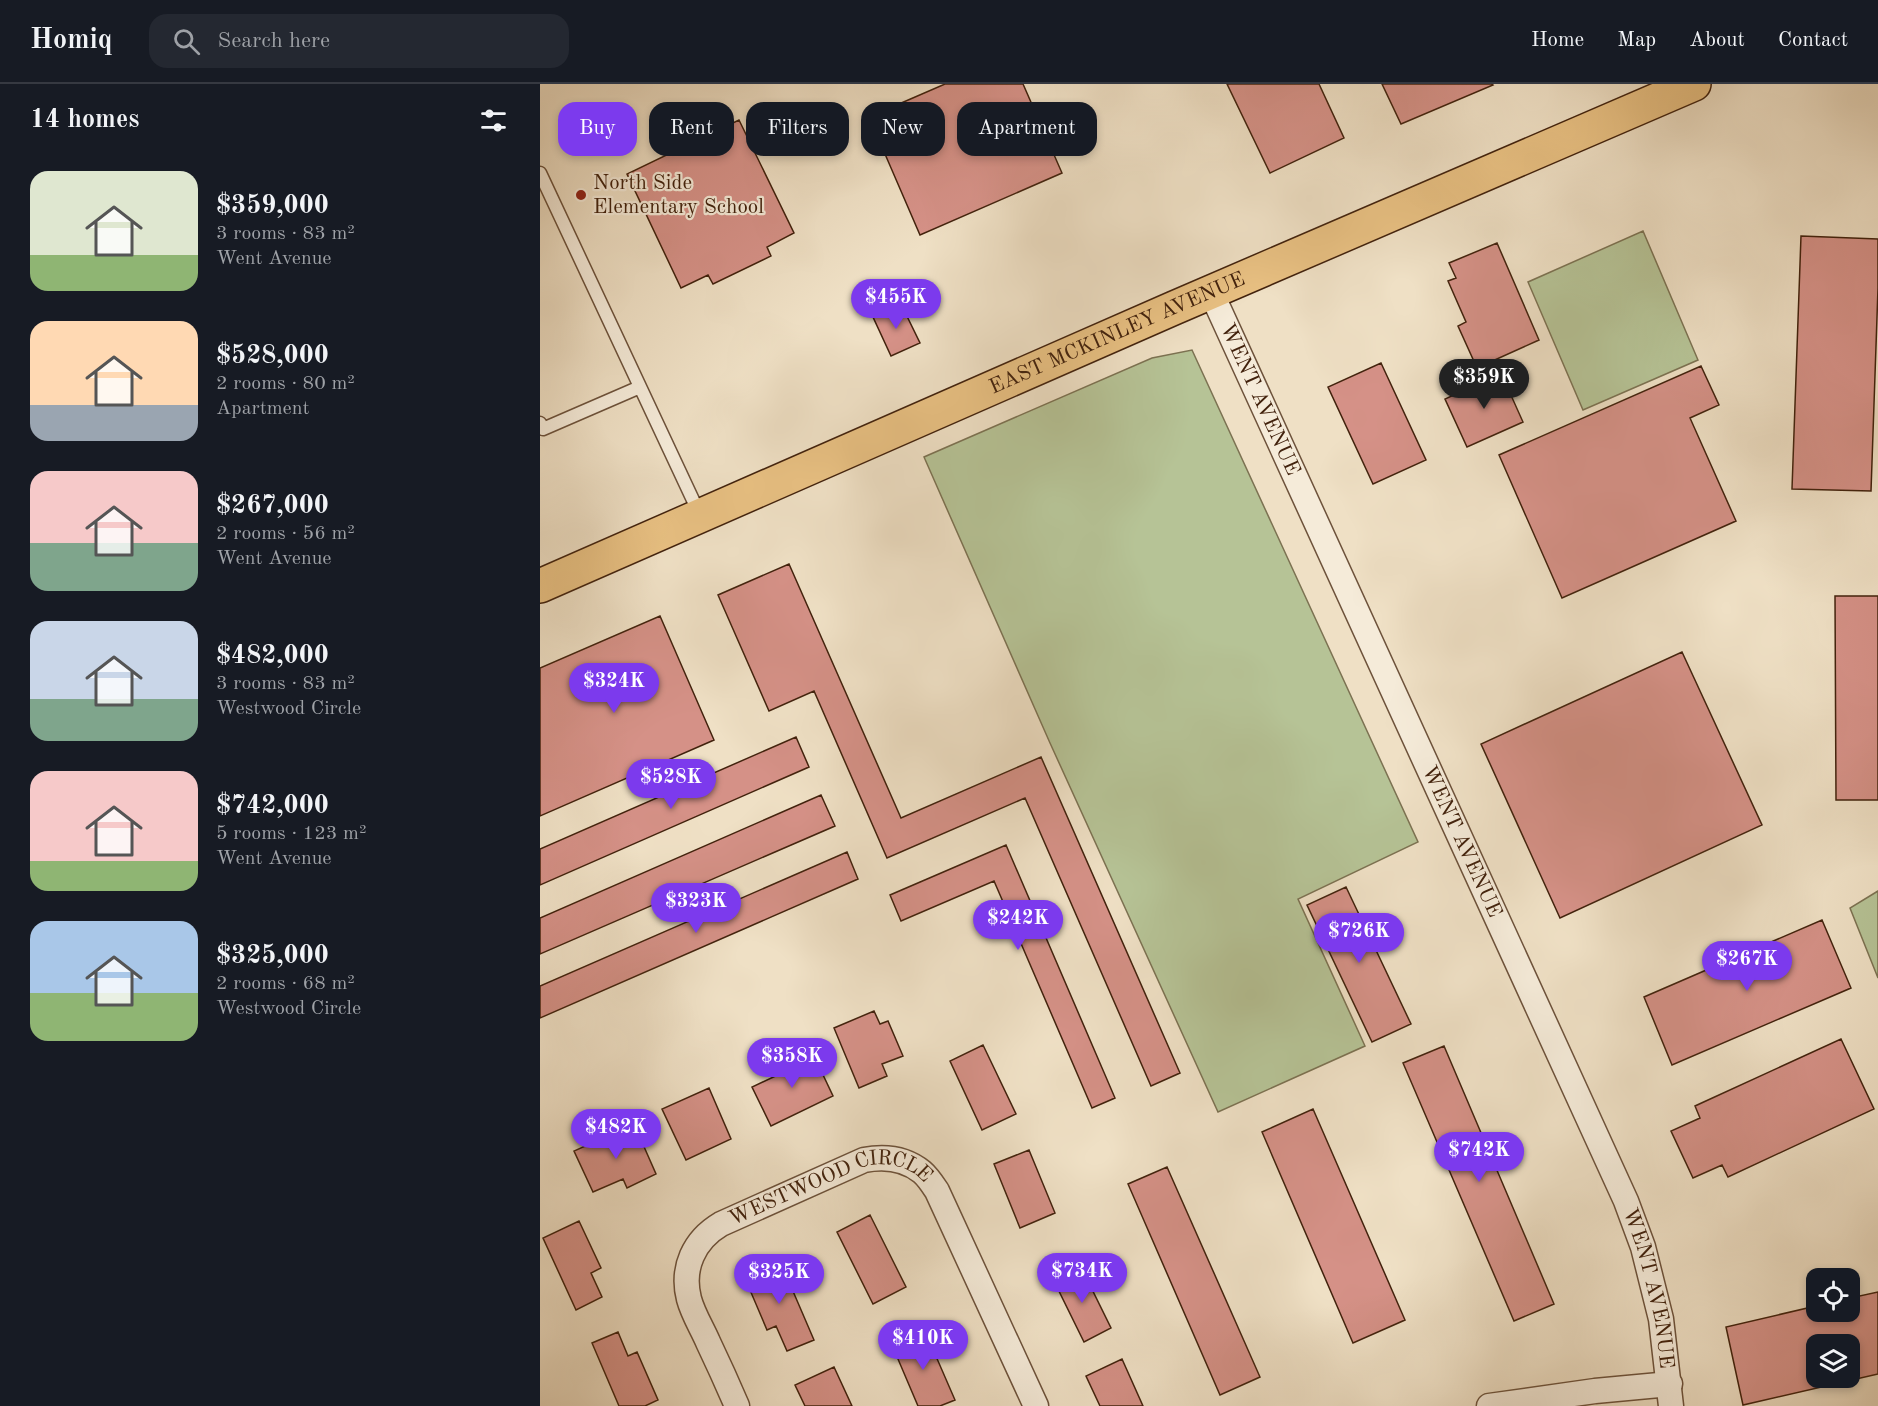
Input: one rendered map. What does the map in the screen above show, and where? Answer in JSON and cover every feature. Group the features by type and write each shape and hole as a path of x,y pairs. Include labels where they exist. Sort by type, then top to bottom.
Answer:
{"main road":[{"name":"EAST MCKINLEY AVENUE","path":"540,585 1694,84"}],"street":[{"name":"WENT AVENUE","path":"1211,292 1626,1201 1643,1247 1661,1319 1670,1395"},
{"name":"WESTWOOD CIRCLE","path":"738,1406 690,1301 686,1278 691,1256 699,1242 710,1230 721,1224 864,1160 879,1157 903,1161 923,1173 937,1191 1036,1406"},
{"path":"1489,1406 1595,1391 1670,1395"}],"lane":[{"path":"540,172 700,516"},
{"path":"540,423 543,429 640,387"}],"green space":[{"path":"1643,231 1698,360 1583,410 1528,282"},
{"path":"1192,350 1418,842 1298,899 1365,1046 1218,1112 1050,743 924,457 1152,358"},
{"path":"1878,891 1878,978 1850,908"}],"building":[{"path":"945,84 1023,84 1031,102 957,102 957,156 1055,156 1062,173 920,235 886,156 945,156 945,102 904,102"},
{"path":"1227,84 1319,84 1344,138 1270,173"},
{"path":"1382,84 1492,84 1493,85 1401,124"},
{"path":"739,120 746,134 746,156 757,156 794,233 767,247 771,256 713,284 708,275 681,288 627,174 664,156 734,156 734,122"},
{"path":"1801,236 1878,239 1871,491 1792,489"},
{"path":"1497,243 1539,340 1477,368 1458,326 1466,322 1448,281 1456,278 1449,263"},
{"path":"901,304 920,343 891,356 873,317"},
{"path":"1381,363 1426,460 1373,484 1328,387"},
{"path":"1701,366 1719,405 1690,418 1736,521 1562,598 1499,455"},
{"path":"1501,373 1523,422 1467,447 1445,399"},
{"path":"789,564 901,818 1041,757 1180,1073 1151,1086 1025,798 887,858 814,691 769,711 718,595"},
{"path":"1835,596 1878,596 1878,800 1836,800"},
{"path":"660,616 714,740 540,816 540,668"},
{"path":"1682,652 1762,825 1560,918 1481,744"},
{"path":"796,737 809,767 540,885 540,849"},
{"path":"821,795 835,826 540,954 540,918"},
{"path":"1006,845 1115,1098 1092,1108 994,881 901,921 890,895"},
{"path":"847,852 858,879 540,1018 540,986"},
{"path":"1346,887 1411,1024 1372,1042 1307,905"},
{"path":"1822,920 1851,988 1672,1065 1644,997"},
{"path":"874,1011 880,1024 888,1021 903,1056 882,1064 887,1076 859,1088 834,1028"},
{"path":"1841,1039 1874,1109 1728,1177 1722,1165 1693,1178 1671,1131 1700,1118 1695,1106"},
{"path":"983,1045 1016,1114 982,1130 950,1061"},
{"path":"1444,1046 1554,1304 1514,1321 1403,1063"},
{"path":"793,1051 800,1065 815,1058 833,1096 771,1126 752,1087 780,1074 773,1061"},
{"path":"709,1088 731,1139 686,1160 662,1109"},
{"path":"1313,1109 1405,1320 1353,1343 1262,1132"},
{"path":"634,1124 656,1174 627,1188 623,1179 593,1192 574,1151"},
{"path":"1029,1150 1055,1213 1020,1228 994,1164"},
{"path":"1167,1167 1260,1377 1220,1395 1128,1184"},
{"path":"870,1215 906,1287 873,1304 837,1232"},
{"path":"579,1221 601,1268 591,1273 602,1297 576,1310 543,1238"},
{"path":"780,1261 814,1340 787,1351 776,1326 767,1330 744,1276"},
{"path":"1081,1267 1111,1328 1084,1342 1054,1281"},
{"path":"1878,1292 1878,1374 1860,1378 1860,1334 1806,1334 1806,1388 1817,1388 1743,1405 1726,1327 1806,1308 1806,1322 1860,1322 1860,1296"},
{"path":"925,1331 955,1400 940,1406 918,1406 892,1345"},
{"path":"618,1332 628,1356 637,1352 658,1400 645,1406 619,1406 592,1343"},
{"path":"1122,1359 1143,1406 1100,1406 1086,1376"},
{"path":"834,1367 852,1406 805,1406 795,1385"}],"place":[{"name":"North Side Elementary School","path":"581,195"}]}
